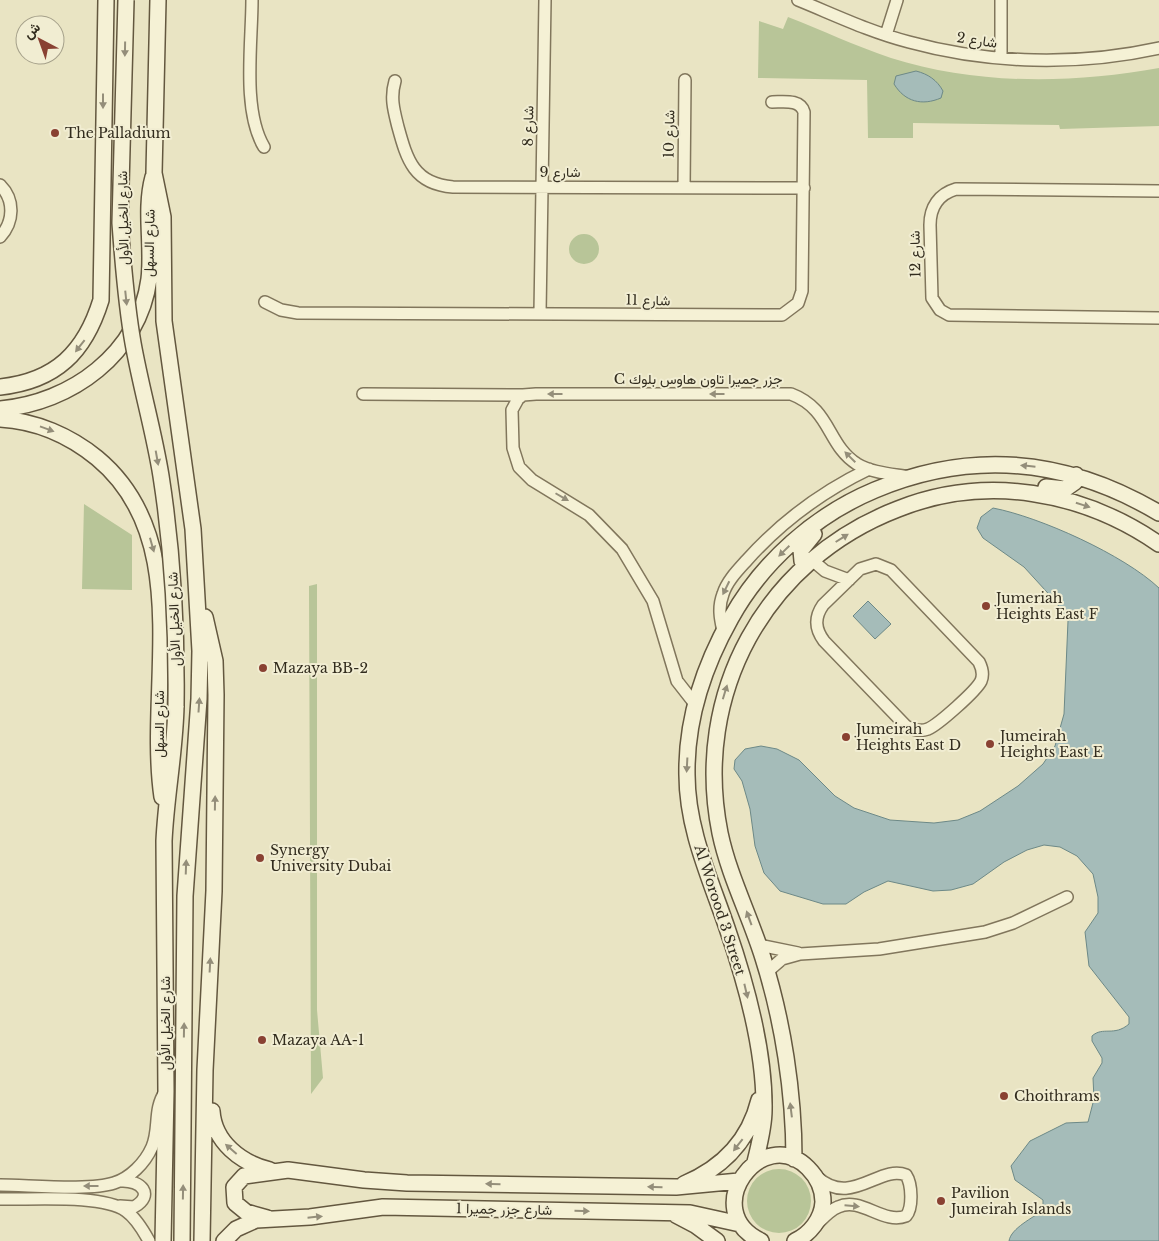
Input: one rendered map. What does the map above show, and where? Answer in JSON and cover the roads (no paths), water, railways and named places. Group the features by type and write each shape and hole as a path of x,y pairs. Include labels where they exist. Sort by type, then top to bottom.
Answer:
{"main road":[{"path":"0,387 26,383 47,374 67,360 83,343 94,322 101,300 106,0"},
{"name":"شارع الخيل الأول","path":"126,0 120,223 122,258 133,345 152,431 167,522 175,614 176,706 173,760 165,814 166,1091 163,1241"},
{"name":"شارع الخيل الأول","path":"158,0 154,173 163,217 164,322 185,462 198,595 199,699 185,896 182,1241"},
{"name":"شارع السهل","path":"0,409 31,405 66,392 97,371 122,342 140,310 147,289 150,267 150,196 154,173"},
{"name":"شارع السهل","path":"0,419 27,423 53,431 88,451 117,477 141,514 154,552 157,573 160,633 158,742 165,814"},
{"name":"Al Worood 3 Street","path":"755,1162 762,1136 763,1084 745,987 726,926 704,868 688,794 689,737 695,704 705,671 723,632 757,580 782,552 810,527 864,494 912,477 944,469 1005,464 1041,468 1076,475 1132,498 1159,513"},
{"path":"1001,490 1026,484 1065,489 1075,482 1076,475"},
{"name":"Al Worood 3 Street","path":"794,1159 792,1118 782,1043 767,972 720,834 714,787 716,740 726,689 745,643 772,602 809,563 860,526 912,503 964,492 1001,490 1042,495 1088,507 1137,530 1159,544"},
{"path":"809,563 800,556 803,544 842,506"},
{"path":"198,595 215,661 216,695 214,891 205,1070 202,1241"},
{"path":"704,868 721,869 734,879"},
{"path":"205,1070 211,1084 212,1120 219,1137 236,1154 248,1162 274,1171"},
{"path":"676,1187 710,1171 734,1150 752,1123 763,1084"},
{"path":"756,1240 740,1224 735,1210 734,1195 739,1181 755,1162 775,1157 794,1159 806,1166 816,1176 821,1189 823,1203 820,1217 803,1237"},
{"name":"شارع جزر جميرا 1","path":"274,1171 302,1170 364,1180 400,1183 676,1187 708,1186 739,1181"},
{"path":"267,1218 240,1209 235,1202 234,1187 244,1176 274,1171"},
{"name":"شارع جزر جميرا 1","path":"267,1218 310,1217 401,1207 673,1213 707,1215 740,1224"},
{"path":"673,1213 695,1225 717,1241"},
{"path":"224,1241 245,1224 267,1218"}],"street":[{"path":"252,0 251,109 256,132 264,146"},
{"name":"شارع 8","path":"540,313 545,0"},
{"name":"شارع 2","path":"798,0 886,35 939,49 1001,58 1075,59 1159,48"},
{"path":"886,35 897,0"},
{"path":"1001,0 1001,58"},
{"name":"شارع 10","path":"684,188 685,80"},
{"name":"شارع 9","path":"395,82 392,102 410,164 421,176 444,187 804,188"},
{"name":"شارع 11","path":"265,302 281,310 298,313 540,313 770,316 789,312 798,303 802,290 804,109 796,103 772,102"},
{"path":"0,184 8,196 11,208 10,220 0,237"},
{"name":"شارع 12","path":"1159,191 956,190 945,194 936,202 930,213 930,225 932,298 940,310 949,316 1159,318"},
{"name":"C جزر جميرا تاون هاوس بلوك","path":"363,394 791,394 804,399 816,408 846,454 856,464 869,469 912,477"},
{"path":"523,395 518,399 512,410 512,448 519,467 532,480 589,515 622,549 653,601 678,681 695,704"},
{"path":"723,632 720,605 723,592 744,563 776,530 805,506 829,490 869,469"},
{"path":"809,563 849,580"},
{"path":"876,564 891,570 979,662 982,676 976,687 928,729 920,730 906,726 819,635 816,620 818,612 833,595 868,565 876,564"},
{"path":"825,571 833,595"},
{"path":"767,972 782,959 800,954 851,952 966,936 1013,923 1067,897"},
{"path":"759,945 800,954"},
{"path":"120,1181 140,1166 149,1153 155,1138 158,1105 166,1091"},
{"path":"803,1237 831,1211 847,1204 894,1218 906,1216 910,1209 910,1183 906,1175 902,1173 845,1188 829,1186 816,1176"},
{"path":"0,1185 96,1186 120,1181 134,1181 139,1184 144,1194 142,1200 134,1207 93,1201 0,1199"},
{"path":"118,1206 131,1215 149,1241"}],"water":[{"path":"916,71 928,76 938,84 943,91 941,98 927,102 914,101 898,90 894,84 896,76"},
{"path":"993,508 1034,520 1080,539 1125,563 1144,575 1159,588 1159,1241 1009,1241 1018,1228 1043,1210 1043,1200 1015,1180 1011,1166 1030,1141 1066,1123 1088,1122 1094,1099 1093,1078 1102,1063 1102,1058 1092,1041 1092,1036 1100,1032 1118,1030 1129,1024 1129,1017 1089,966 1085,932 1098,913 1098,897 1093,874 1077,856 1060,847 1044,845 1027,850 1004,862 973,884 951,890 933,891 888,881 864,892 846,904 823,904 780,891 764,873 755,846 750,809 742,781 734,769 735,760 745,749 761,746 777,749 799,760 835,796 854,808 890,820 934,823 958,820 980,811 1018,786 1043,764 1055,746 1064,714 1068,621 1056,602 1024,567 983,538 977,528 981,517"},
{"path":"868,601 891,624 875,639 853,616"}],"place":[{"name":"The Palladium","path":"55,133"},
{"name":"Jumeriah Heights East F","path":"986,606"},
{"name":"Mazaya BB-2","path":"263,668"},
{"name":"Jumeirah Heights East D","path":"846,737"},
{"name":"Jumeirah Heights East E","path":"990,744"},
{"name":"Synergy University Dubai","path":"260,858"},
{"name":"Mazaya AA-1","path":"262,1040"},
{"name":"Choithrams","path":"1004,1096"},
{"name":"Pavilion Jumeirah Islands","path":"941,1201"}]}
